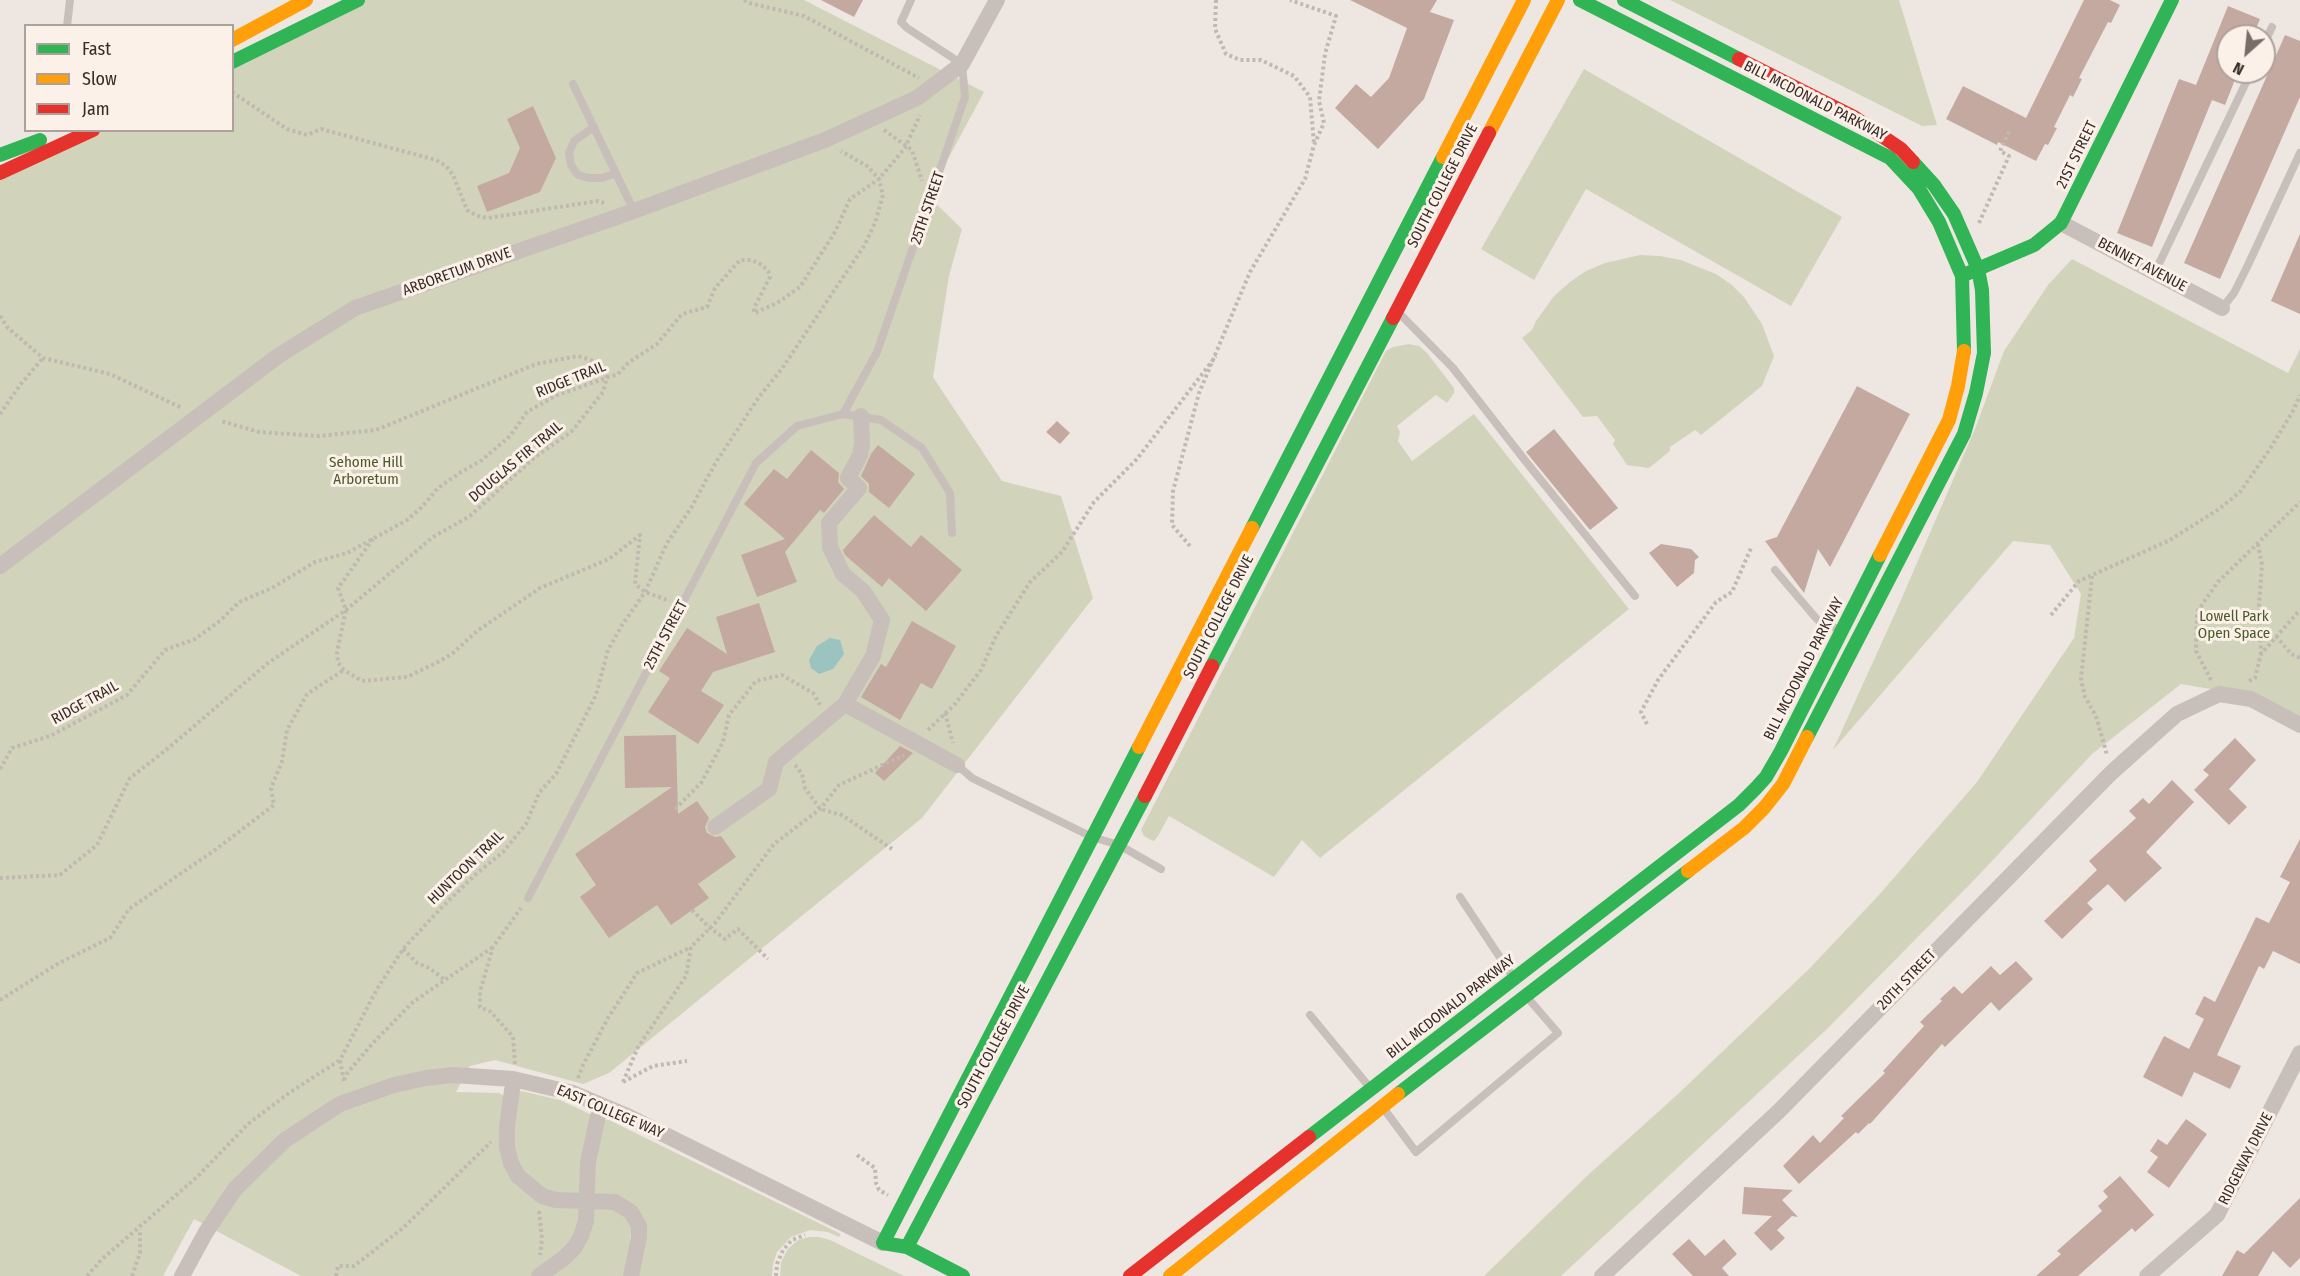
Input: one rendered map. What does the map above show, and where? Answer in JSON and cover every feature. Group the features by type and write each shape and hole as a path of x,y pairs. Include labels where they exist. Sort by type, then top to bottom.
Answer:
{"main road":[{"path":"234,39 306,0"},
{"path":"234,61 358,0"},
{"name":"SOUTH COLLEGE DRIVE","path":"883,1243 1524,0"},
{"name":"SOUTH COLLEGE DRIVE","path":"907,1248 1558,0"},
{"name":"BILL MCDONALD PARKWAY","path":"1130,1276 1739,805 1761,782 1781,751 1949,420 1964,350 1962,276 1939,222 1919,189 1890,158 1580,0"},
{"name":"BILL MCDONALD PARKWAY","path":"1170,1276 1382,1107 1744,828 1764,808 1783,784 1964,434 1976,393 1984,353 1982,290 1978,269 1954,214 1934,185 1901,149 1854,117 1624,0"},
{"name":"21ST STREET","path":"1962,276 2034,245 2061,224 2172,0"},
{"path":"0,155 56,132"},
{"path":"0,173 89,132"},
{"path":"883,1243 907,1248 963,1276"}],"street":[{"path":"962,64 997,0"},
{"name":"ARBORETUM DRIVE","path":"0,566 278,356 355,308 634,211 825,140 917,98 962,64"},
{"name":"BENNET AVENUE","path":"2061,224 2222,308"},
{"path":"715,827 769,789 776,762 845,704 873,656 882,620 862,591 843,574 830,547 829,523 859,488 848,478 860,455 861,416"},
{"path":"2219,694 2251,699 2300,725"},
{"name":"20TH STREET","path":"1602,1276 1779,1111 2111,773 2177,714 2219,694"},
{"path":"845,704 957,765"},
{"name":"RIDGEWAY DRIVE","path":"2147,1276 2217,1215 2294,1078 2300,1053"},
{"name":"EAST COLLEGE WAY","path":"182,1276 206,1232 235,1189 285,1140 340,1104 394,1085 453,1075 513,1078 573,1093 597,1109 625,1115 883,1243"},
{"path":"512,1090 507,1147 518,1176 537,1192 556,1200 615,1202 624,1206 639,1226 631,1276"},
{"path":"539,1276 574,1247 586,1221 588,1162 597,1109"}],"lane":[{"path":"67,24 70,0"},
{"path":"911,0 901,22 962,64"},
{"name":"25TH STREET","path":"843,414 877,352 930,205 965,98 962,64"},
{"path":"573,84 634,211"},
{"path":"2155,272 2245,84"},
{"path":"594,127 574,141 568,153 571,165 578,175 589,178 602,178 616,173"},
{"path":"2222,308 2234,293 2300,153"},
{"path":"1397,311 1453,368 1527,464 1635,596"},
{"name":"25TH STREET","path":"528,898 756,463 797,426 843,414 861,416 881,420 922,448 950,493 952,532"},
{"path":"1775,570 1815,617 1821,622 1842,630"},
{"path":"957,765 972,778 1092,837 1119,845 1161,869"},
{"path":"1382,1107 1416,1152 1558,1034 1526,995 1460,897"},
{"path":"1310,1015 1371,1089"}],"path":[{"path":"744,0 804,16 934,85"},
{"path":"1216,0 1215,29 1226,54 1240,60 1261,60 1294,76 1310,96 1314,145"},
{"path":"1190,546 1172,525 1173,491 1199,393 1251,272 1305,179 1314,145 1324,123 1319,101 1325,54 1336,16 1290,0"},
{"path":"234,93 287,129 307,135 321,129 436,160 446,166 453,175 467,210 477,216 488,218 598,201 607,204"},
{"name":"RIDGE TRAIL","path":"0,769 12,748 50,736 127,696 165,650 195,639 221,620 239,602 272,588 315,562 347,553 407,520 438,488 482,460 510,436 527,412 557,395 618,374 628,363 657,344 682,314 707,307 715,288 741,260 752,260 762,265 770,277 754,308 754,313 777,303 800,286 835,232 850,199 879,178 907,144 921,113"},
{"path":"874,118 889,134 907,144 912,150 930,205"},
{"path":"1977,226 2009,156 2000,151 2009,132"},
{"path":"825,140 867,166 879,178"},
{"name":"HUNTOON TRAIL","path":"340,1060 377,989 403,949 476,874 503,852 526,824 539,793 556,774 596,695 608,650 645,592 667,543 759,397 781,370 864,246 875,223 883,195 879,178"},
{"path":"0,316 8,328 43,358 110,374 154,396 200,414 259,432 319,436 376,429 536,364 578,356 600,363 607,377"},
{"path":"931,728 981,670 996,636 1030,582 1062,552 1094,502 1137,459 1216,356"},
{"path":"0,414 43,358"},
{"name":"DOUGLAS FIR TRAIL","path":"0,878 60,875 97,845 130,778 268,663 346,610 433,537 470,516 534,458 572,431 603,392 607,377"},
{"path":"2050,615 2079,581 2170,540 2219,509 2240,492 2294,411 2300,395"},
{"path":"2219,694 2196,651 2197,612 2218,582 2300,502"},
{"path":"374,538 338,588 346,610 337,652 338,663 344,670 362,681 406,677 452,654 477,631 540,588 609,559 640,535 635,584 645,592 682,606"},
{"path":"2247,682 2255,678 2261,654 2259,605 2262,565 2258,543"},
{"path":"1647,724 1641,712 1658,680 1716,602 1732,592 1751,548"},
{"path":"2092,576 2081,679 2085,697 2096,716 2111,773"},
{"path":"2261,654 2300,610"},
{"path":"2276,636 2292,654 2300,658"},
{"path":"0,1000 59,963 110,939 129,909 215,850 274,805 271,788 282,762 286,730 307,694 344,670"},
{"path":"675,809 701,783 723,742 729,715 756,681 782,675 813,693 828,718"},
{"path":"945,713 957,765"},
{"path":"786,753 802,774 805,788 820,809 842,814 892,849"},
{"path":"573,1093 583,1065 608,1018 637,973 691,947 710,928 774,844 820,809 839,785 902,756"},
{"path":"515,1067 513,1037 491,1012 480,1007 480,992 493,947 528,898"},
{"path":"692,910 725,939 738,929 768,959"},
{"path":"340,1104 348,1072 373,1043 413,1002 493,947"},
{"path":"687,1061 653,1066 623,1082 638,1047 686,976 691,947"},
{"path":"403,949 417,963 429,968 444,979"},
{"path":"87,1276 101,1260 197,1177 248,1124 289,1092 340,1060 344,1081"},
{"path":"336,1276 338,1266 354,1266 403,1228 507,1127"},
{"path":"857,1155 874,1167 879,1190 888,1195"},
{"path":"537,1192 542,1239 539,1258"},
{"path":"132,1276 140,1252 140,1228"},
{"path":"776,1276 777,1264 783,1250 792,1240 805,1234"}],"green space":[{"name":"Sehome Hill Arboretum","path":"364,0 804,0 984,92 928,196 962,229 949,276 933,377 1002,481 1061,496 1093,598 922,818 609,1073 583,1084 495,1060 470,1066 456,1092 503,1095 511,1172 582,1209 574,1241 533,1276 301,1276 194,1219 163,1276 0,1276 0,176 94,132 234,132 234,65"},
{"path":"1670,0 1899,0 1937,125 1922,126"},
{"path":"1584,69 1842,217 1791,306 1586,189 1534,280 1481,249"},
{"path":"1640,255 1681,260 1716,274 1732,285 1744,297 1762,324 1774,356 1762,386 1701,435 1695,430 1670,447 1670,451 1649,468 1627,465 1613,444 1615,440 1597,416 1583,417 1522,338 1532,330 1554,296 1570,282 1586,271 1605,263"},
{"name":"Lowell Park Open Space","path":"2072,259 2288,373 2300,349 2300,720 2251,696 2181,684 2092,754 1978,876 1827,1029 1561,1276 1484,1276 1588,1175 1678,1094 1809,969 1879,895 1977,782 2074,638 2081,594 2050,545 2013,541 1833,750 1975,429 2004,351 2048,285"},
{"path":"1409,344 1419,346 1427,353 1454,388 1454,393 1447,403 1436,395 1397,426 1400,432 1398,441 1412,461 1474,414 1629,609 1320,858 1302,840 1274,877 1169,816 1154,841 1149,839 1141,830 1386,351"},
{"path":"521,1091 560,1100 592,1115 584,1193 554,1195 527,1179 512,1147 518,1093"},
{"path":"604,1120 609,1120 841,1234 839,1237 828,1232 810,1230 791,1237 777,1252 772,1276 635,1276 642,1221 595,1196 592,1163"},
{"path":"613,1207 632,1222 627,1276 547,1276 592,1209"},
{"path":"809,1237 830,1240 904,1276 780,1276 781,1262 788,1249 798,1240"}],"water":[{"path":"830,638 840,640 844,654 833,669 819,674 811,668 809,660 817,646"}],"building":[{"path":"821,0 863,0 854,17"},
{"path":"1350,0 1437,0 1430,12 1454,20 1424,99 1378,149 1335,108 1356,84 1371,97 1389,78 1407,28"},
{"path":"2084,0 2110,0 2120,5 2111,23 2108,22 2079,78 2082,79 2073,97 2070,95 2048,145 2045,144 2036,161 1998,142 1997,145 1946,119 1963,86 2026,118"},
{"path":"2228,6 2260,19 2258,24 2221,24"},
{"path":"2285,35 2300,41 2300,97 2220,279 2184,263 2263,84 2276,84 2276,55"},
{"path":"2216,36 2216,84 2233,84 2225,105 2212,100 2152,247 2117,233 2179,79 2196,85"},
{"path":"533,106 556,158 540,192 487,212 477,186 509,173 520,148 507,119"},
{"path":"2300,234 2300,314 2271,301"},
{"path":"1857,386 1910,414 1830,567 1818,549 1804,593 1765,541 1777,537"},
{"path":"1057,421 1070,433 1060,444 1046,432"},
{"path":"1554,429 1618,508 1590,530 1526,452"},
{"path":"878,445 915,474 889,508 869,492 869,484 861,476 871,454"},
{"path":"811,450 839,473 838,482 844,489 824,513 820,510 785,552 797,582 757,597 741,555 785,539 744,504 774,469 787,479"},
{"path":"874,515 911,547 921,535 962,570 926,611 889,578 882,587 845,555 843,550"},
{"path":"1661,544 1691,549 1699,557 1695,560 1694,573 1677,587 1649,553"},
{"path":"759,603 775,652 713,672 701,691 724,705 698,744 648,712 670,678 659,671 687,628 727,654 716,617"},
{"path":"912,621 956,646 932,689 921,683 900,720 861,697 881,664 886,667"},
{"path":"676,735 678,814 697,801 709,818 705,827 707,833 715,837 721,836 736,857 698,884 709,898 671,925 657,905 609,938 580,897 596,885 575,854 672,787 625,788 624,736"},
{"path":"2235,738 2256,760 2229,789 2247,807 2229,825 2194,790 2209,775 2203,770"},
{"path":"900,746 913,753 884,781 875,773"},
{"path":"2172,780 2194,802 2146,852 2162,868 2125,902 2108,884 2087,903 2093,909 2062,939 2044,921 2097,870 2089,861 2136,818 2129,811 2143,798 2149,804"},
{"path":"2300,839 2300,964 2273,951 2264,969 2259,966 2217,1055 2241,1066 2230,1089 2194,1072 2182,1097 2143,1077 2164,1036 2189,1049 2204,1019 2195,1014 2204,996 2215,1002 2256,917 2269,923 2290,882 2280,877"},
{"path":"2016,961 2033,979 1999,1011 1991,1002 1945,1047 1942,1044 1870,1124 1858,1134 1856,1132 1799,1184 1783,1166 1813,1135 1820,1143 1844,1118 1841,1116 1885,1073 1883,1071 1924,1026 1920,1022 1942,1001 1940,999 1954,986 1962,994 1991,966 2000,975"},
{"path":"2186,1119 2207,1134 2169,1188 2147,1172 2158,1157 2150,1151 2158,1139 2167,1145"},
{"path":"2120,1176 2154,1215 2135,1232 2132,1228 2078,1276 2036,1276 2061,1254 2057,1251 2102,1211 2098,1206 2108,1197 2103,1191"},
{"path":"1744,1187 1793,1190 1782,1200 1798,1217 1792,1216 1777,1230 1785,1238 1771,1251 1754,1233 1772,1216 1742,1214"},
{"path":"2300,1198 2300,1258 2290,1268 2273,1251 2258,1276 2222,1276 2237,1250 2244,1254"},
{"path":"1689,1239 1705,1256 1724,1239 1737,1254 1722,1268 1729,1276 1693,1276 1672,1254"}],"traffic: fast":[{"path":"234,61 358,0"},
{"path":"1580,0 1890,158 1919,189 1939,222 1962,276 1964,351"},
{"path":"1624,0 1739,59"},
{"path":"1966,274 2034,245 2061,223 2172,0"},
{"path":"0,155 40,140"},
{"path":"1252,528 1443,157"},
{"path":"1807,737 1964,434 1976,393 1984,353 1982,290 1978,269 1954,214 1934,185 1913,162"},
{"path":"1212,666 1393,318"},
{"path":"1309,1137 1739,805 1756,788 1766,777 1781,751 1880,555"},
{"path":"963,1276 907,1247 883,1243 1139,747"},
{"path":"907,1247 1145,796"},
{"path":"1398,1094 1688,871"}],"traffic: slow":[{"path":"234,39 306,0"},
{"path":"1443,157 1524,0"},
{"path":"1489,133 1558,0"},
{"path":"1880,555 1949,420 1964,351"},
{"path":"1139,747 1252,528"},
{"path":"1688,871 1744,828 1764,808 1783,784 1807,737"},
{"path":"1170,1276 1398,1094"}],"traffic: jam":[{"path":"1739,59 1854,117 1901,149 1913,162"},
{"path":"0,173 89,132"},
{"path":"1393,318 1489,133"},
{"path":"1145,796 1212,666"},
{"path":"1130,1276 1309,1137"}]}
